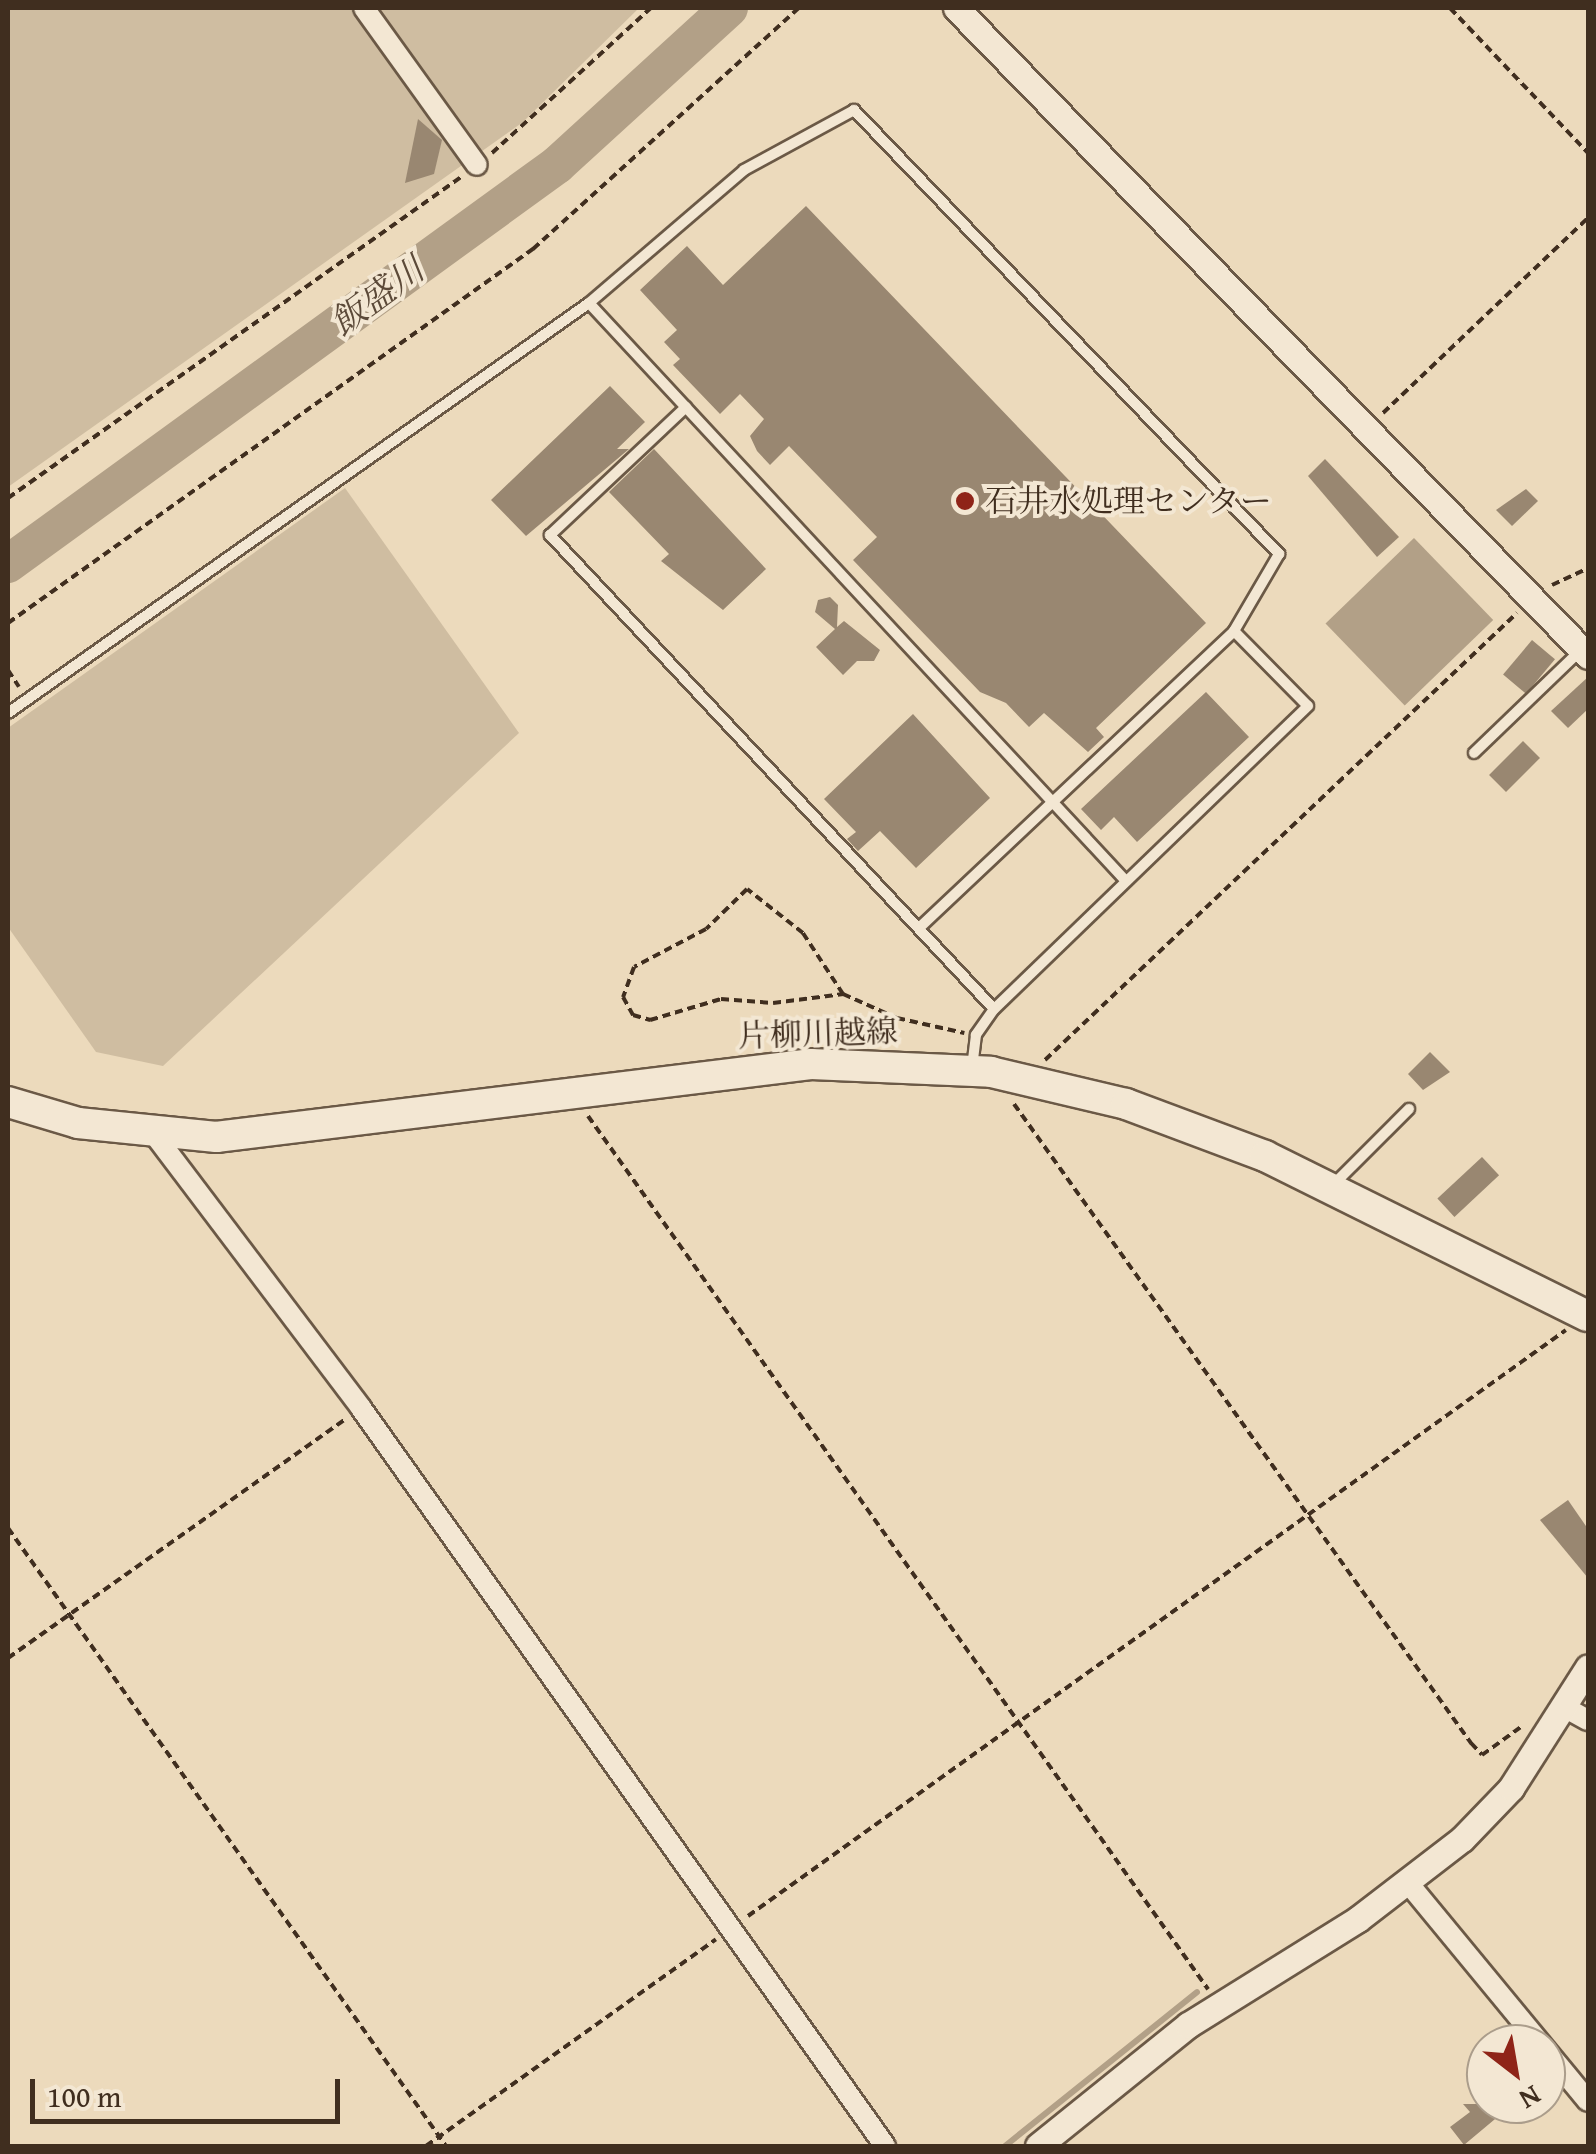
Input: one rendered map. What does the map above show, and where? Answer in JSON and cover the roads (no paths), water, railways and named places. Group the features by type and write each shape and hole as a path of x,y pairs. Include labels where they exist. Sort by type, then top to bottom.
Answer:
{"main road":[{"name":"片柳川越線","path":"8,1102 154,1134 304,1128 810,1064 982,1071 1026,1077 1183,1123 1330,1187 1586,1315"}],"street":[{"path":"364,8 477,165"},
{"path":"956,8 1585,653"},
{"path":"154,1134 361,1408 727,1931 885,2146"},
{"path":"1038,2146 1219,2005 1408,1884 1511,1788 1572,1714 1588,1666"},
{"path":"1408,1884 1588,2101"}],"lane":[{"path":"8,713 589,303 744,170 854,110 1279,554 1234,631 919,928"},
{"path":"589,303 1125,880"},
{"path":"686,407 550,535 994,1009"},
{"path":"982,1071 976,1035 994,1009 1308,706 1234,631"},
{"path":"1474,753 1585,653"},
{"path":"1330,1187 1409,1109"}],"waterway":[{"name":"飯盛川","path":"8,564 557,165 729,8"},
{"path":"1005,2146 1197,1992"}],"place":[{"name":"石井水処理センター","path":"965,501"}]}
